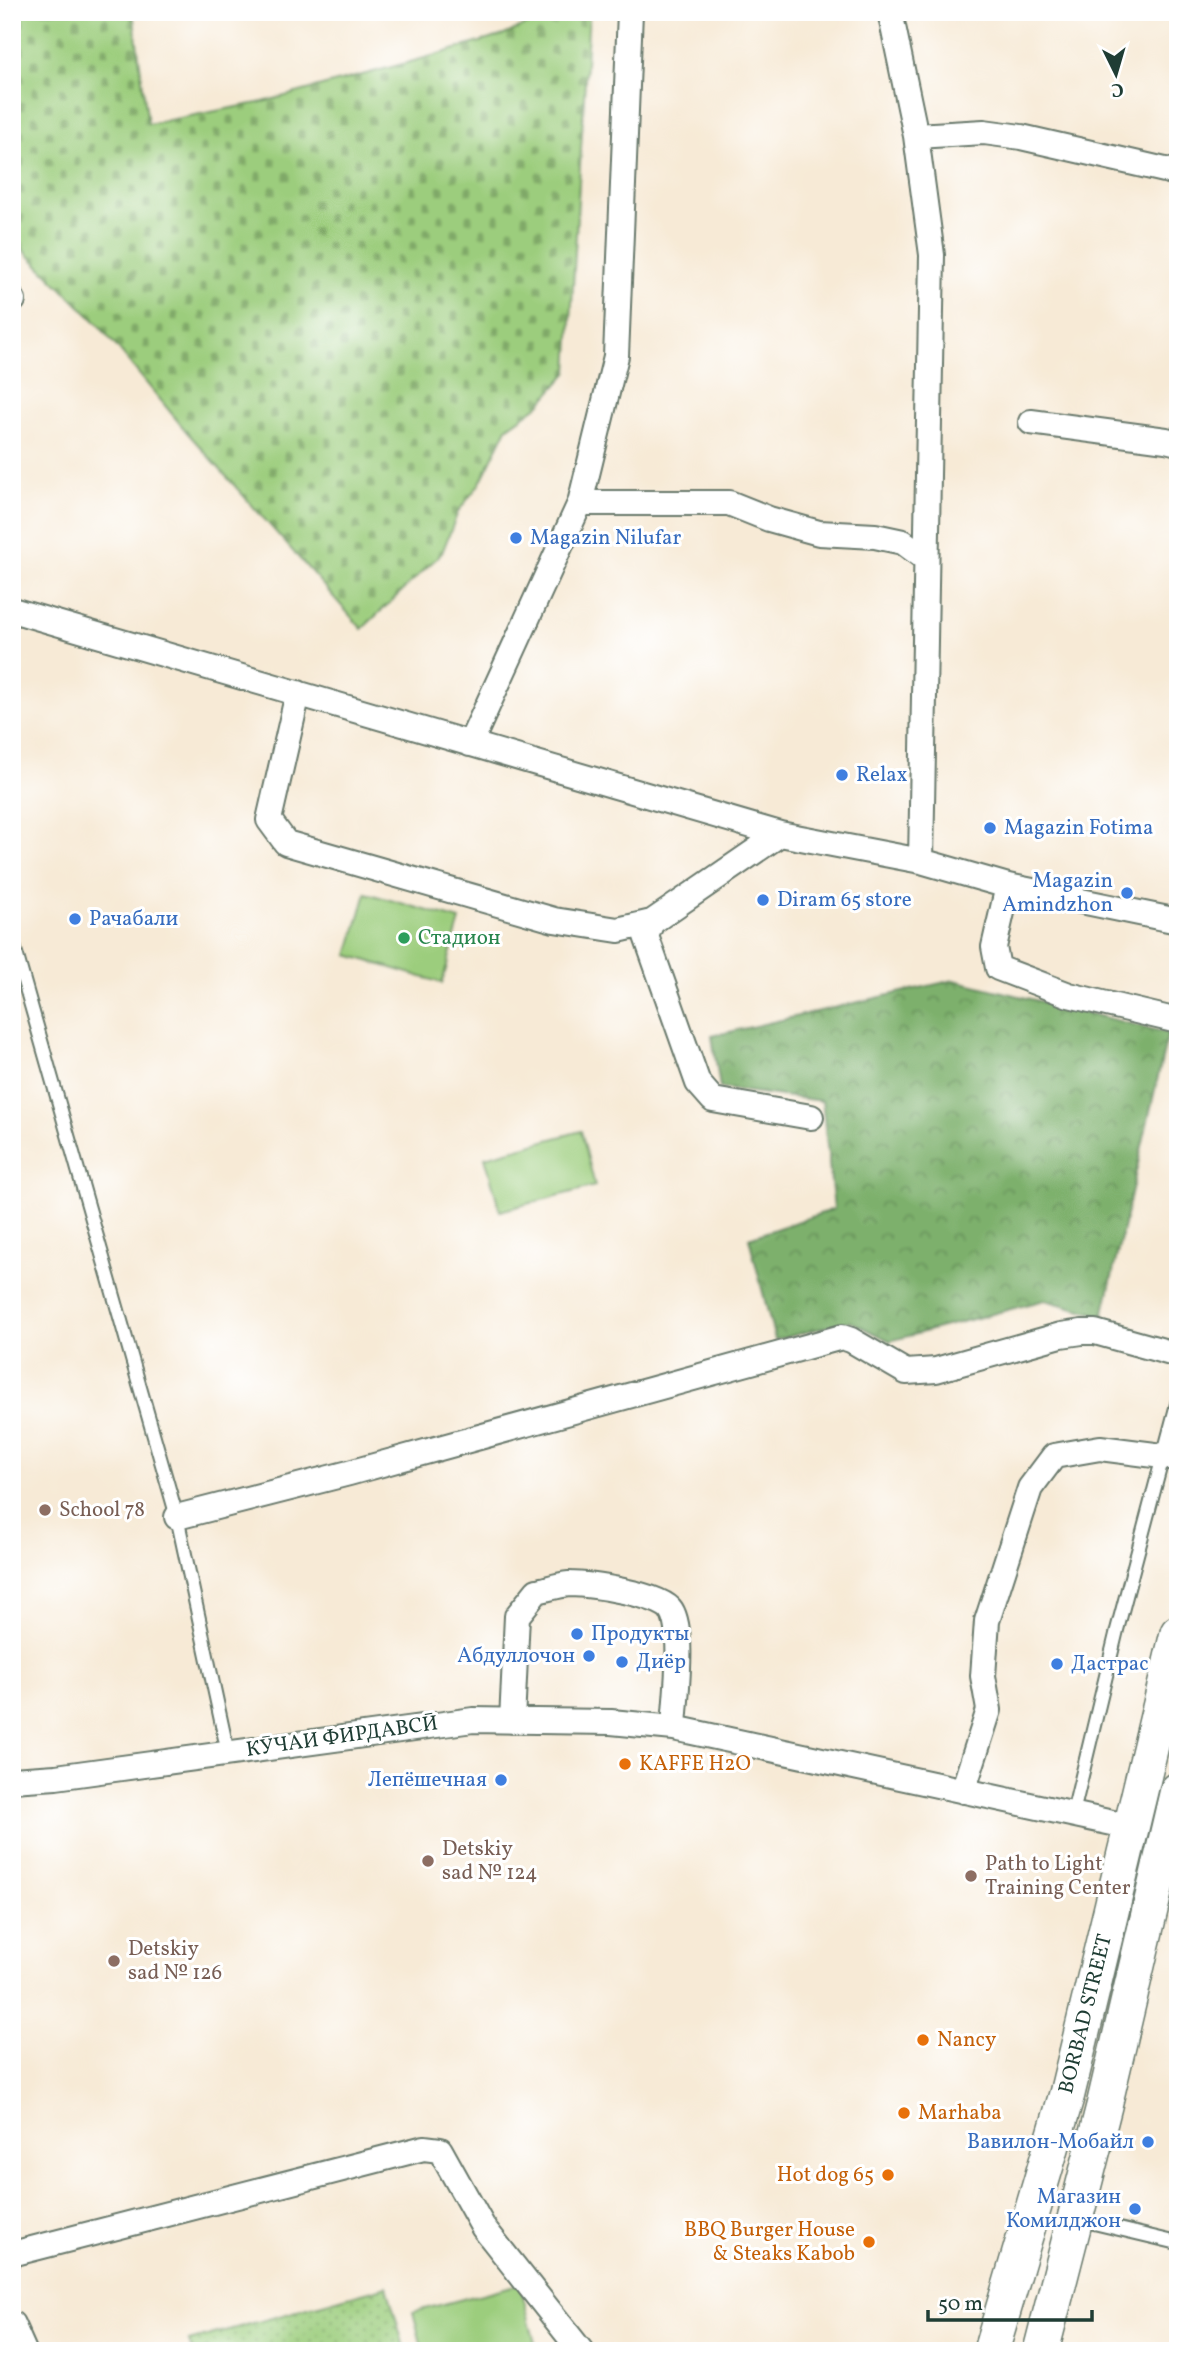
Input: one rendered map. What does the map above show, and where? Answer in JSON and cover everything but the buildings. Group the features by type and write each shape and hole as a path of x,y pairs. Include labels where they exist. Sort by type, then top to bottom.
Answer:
{"main road":[{"name":"BORBAD STREET","path":"991,2351 1067,2094 1178,1633"},
{"name":"BORBAD STREET","path":"1041,2351 1077,2219 1178,1790"},
{"path":"1090,1999 1103,2010 1126,2007"},
{"path":"1067,2094 1079,2089 1104,2106"}],"street":[{"path":"470,744 580,503 616,356 630,12"},
{"path":"890,12 916,136 932,255 920,862"},
{"path":"916,136 984,132 1021,137 1178,173"},
{"path":"1031,422 1178,443"},
{"path":"580,503 729,503 769,519 819,533 875,536 903,542 926,559"},
{"path":"12,610 780,834 920,862 1009,886 1178,920"},
{"path":"298,693 269,820 286,843 554,920 618,930 652,922 780,834"},
{"path":"1009,886 994,947 998,968 1069,995 1178,1021"},
{"path":"652,922 646,936 698,1083 713,1100 811,1117"},
{"path":"177,1517 349,1473 842,1338 851,1340 906,1371 936,1370 1061,1335 1082,1332 1095,1332 1178,1355"},
{"path":"963,1791 989,1710 983,1675 987,1621 1030,1488 1054,1456 1100,1448 1171,1457"},
{"path":"512,1721 517,1616 537,1591 568,1584 623,1591 656,1599 671,1609 679,1634 674,1728"},
{"name":"КӮЧАИ ФИРДАВСӢ","path":"12,1780 56,1777 473,1720 611,1722 674,1728 1131,1827"},
{"path":"12,2255 425,2148 440,2150 483,2227 580,2351"},
{"path":"12,2324 23,2351"}],"lane":[{"path":"12,939 177,1517 228,1753"},
{"path":"1073,1813 1117,1630 1171,1457 1178,1400"},
{"path":"1077,2219 1178,2243"}],"green space":[{"path":"12,12 133,12 148,124 263,102 432,56 504,35 554,12 589,12 568,372 539,405 507,428 480,483 458,512 442,553 362,629 186,431 97,323 12,239"},
{"name":"Стадион","path":"366,893 460,920 442,983 348,955"},
{"path":"954,980 1168,1033 1103,1316 1045,1300 890,1341 850,1321 775,1340 749,1238 834,1209 822,1101 720,1088 712,1036"},
{"path":"581,1131 595,1186 500,1211 485,1157"},
{"path":"520,2284 537,2351 423,2351 413,2312"},
{"path":"387,2286 405,2351 192,2351 189,2341"}],"place":[{"name":"Magazin Nilufar","path":"516,538"},
{"name":"Relax","path":"842,775"},
{"name":"Magazin Fotima","path":"990,828"},
{"name":"Magazin Amindzhon","path":"1127,893"},
{"name":"Diram 65 store","path":"763,900"},
{"name":"Рачабали","path":"75,919"},
{"name":"Стадион","path":"404,938"},
{"name":"School 78","path":"45,1510"},
{"name":"Продукты","path":"577,1634"},
{"name":"Абдуллочон","path":"589,1656"},
{"name":"Диëр","path":"622,1662"},
{"name":"Дастрас","path":"1057,1664"},
{"name":"KAFFE H2O","path":"625,1764"},
{"name":"Лепёшечная","path":"501,1780"},
{"name":"Detskiy sad № 124","path":"428,1861"},
{"name":"Path to Light Training Center","path":"971,1876"},
{"name":"Detskiy sad № 126","path":"114,1961"},
{"name":"Nancy","path":"923,2040"},
{"name":"Marhaba","path":"904,2113"},
{"name":"Вавилон-Мобайл","path":"1148,2142"},
{"name":"Hot dog 65","path":"888,2175"},
{"name":"Магазин Комилджон","path":"1135,2209"},
{"name":"BBQ Burger House & Steaks Kabob","path":"869,2242"}]}
